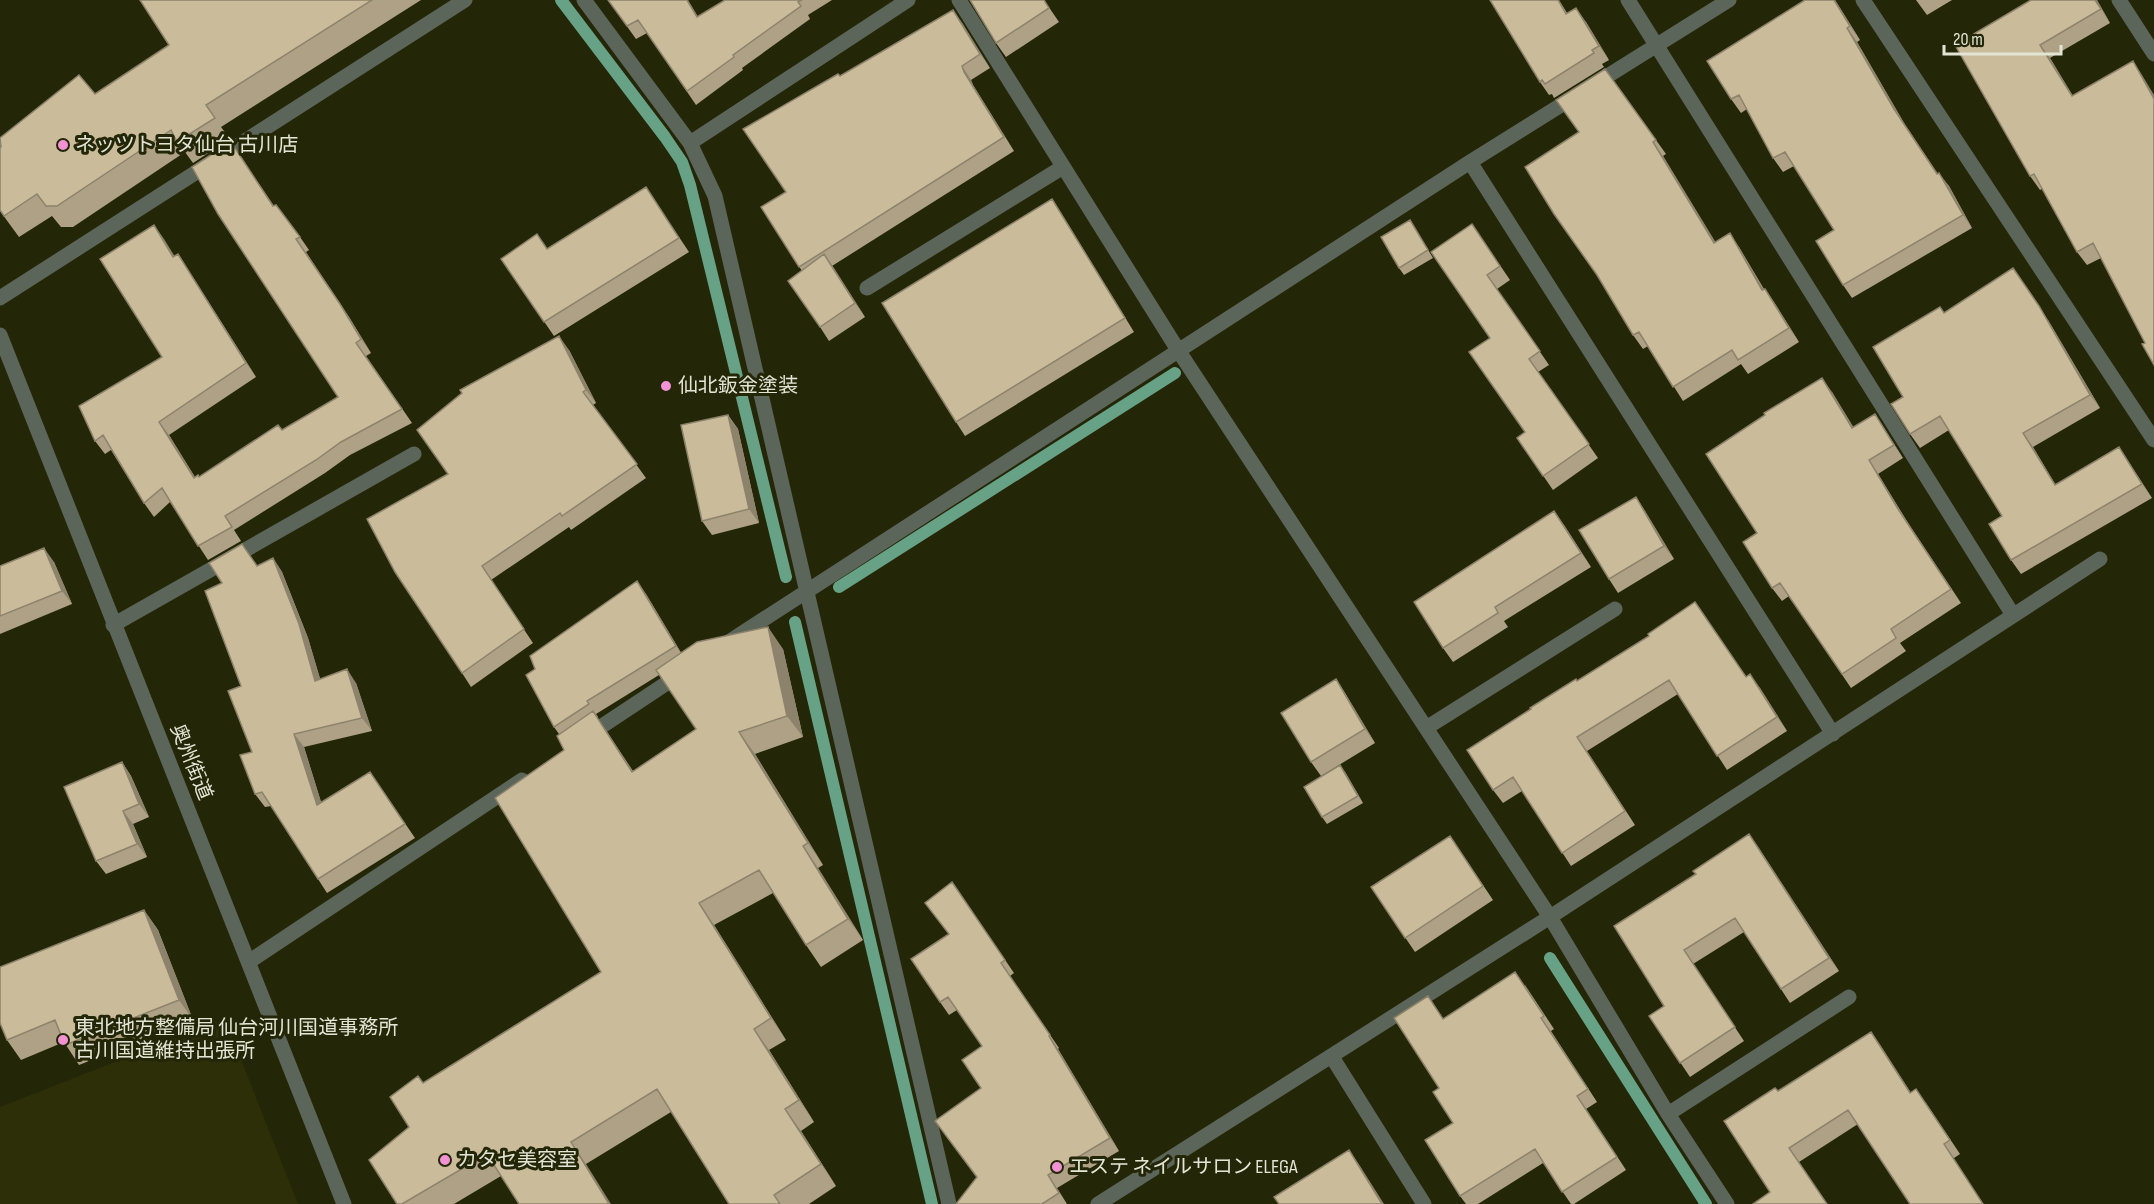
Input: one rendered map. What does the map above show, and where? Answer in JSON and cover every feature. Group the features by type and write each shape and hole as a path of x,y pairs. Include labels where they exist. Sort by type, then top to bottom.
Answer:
{"street":[{"path":"0,298 465,0"},
{"path":"584,0 690,143 715,196 949,1204"},
{"path":"690,143 908,0"},
{"path":"959,0 1178,350 1550,917 1668,1114 1727,1204"},
{"path":"1628,0 2013,615"},
{"path":"717,649 1470,162 1729,0"},
{"path":"1863,0 2154,440"},
{"path":"2119,0 2154,54"},
{"path":"1470,162 1833,734"},
{"path":"867,288 1063,167"},
{"name":"奥州街道","path":"0,335 344,1204"},
{"path":"113,625 414,454"},
{"path":"1098,1204 1550,917 2100,559"},
{"path":"1426,729 1615,609"},
{"path":"578,742 698,662"},
{"path":"250,962 538,769"},
{"path":"1668,1114 1849,997"},
{"path":"1332,1057 1424,1204"}],"shaded area":[{"path":"225,1019 298,1204 0,1204 0,1107"}],"building":[{"path":"140,0 372,0 206,105 215,118 177,142 171,130 57,206 46,206 37,194 4,216 0,210 0,138 79,75 95,94 169,45"},
{"path":"608,0 687,0 697,17 725,0 802,0 798,2 801,6 687,91 638,20 627,26"},
{"path":"970,0 1044,0 1049,8 996,43"},
{"path":"1490,0 1558,0 1566,14 1576,8 1599,46 1592,50 1594,53 1545,84 1542,80 1540,82"},
{"path":"1805,0 1834,0 1850,26 1847,28 1894,109 1937,174 1939,173 1963,215 1843,285 1816,241 1834,230 1785,152 1773,158 1739,95 1731,99 1707,61"},
{"path":"2031,0 2095,0 2101,9 2040,45 2072,96 2133,61 2154,99 2154,365 2093,243 2077,252 2034,174 2030,176 1955,45"},
{"path":"953,10 980,54 962,66 964,72 1004,137 799,267 761,207 786,192 743,129"},
{"path":"1605,69 1656,140 1653,142 1714,243 1730,233 1762,290 1765,289 1789,328 1738,360 1732,350 1673,387 1639,332 1633,335 1597,275 1554,214 1525,167 1579,132 1556,100"},
{"path":"231,142 273,206 276,205 300,237 296,239 361,339 356,343 402,409 341,442 225,516 232,527 198,546 162,488 144,503 103,435 95,441 79,406 162,357 100,259 154,225 173,257 178,254 246,363 159,422 194,478 198,475 199,477 278,425 282,430 338,397 218,214 192,167"},
{"path":"646,187 679,238 544,322 501,259 537,234 547,249"},
{"path":"1052,199 1125,318 956,422 882,303"},
{"path":"1410,220 1428,250 1399,268 1381,237"},
{"path":"1472,224 1500,266 1487,275 1540,351 1529,359 1589,444 1543,476 1517,438 1525,432 1469,352 1490,338 1431,252"},
{"path":"824,254 855,303 820,327 788,281"},
{"path":"2013,268 2039,306 2090,395 2023,433 2055,485 2119,447 2142,484 2011,560 1989,524 2002,516 1940,416 1910,434 1891,404 1903,397 1873,347 1940,307 1944,313"},
{"path":"559,336 586,390 583,392 637,464 562,516 560,513 482,566 524,629 462,673 395,572 367,519 448,474 417,430 462,393 460,390"},
{"path":"1822,378 1852,428 1875,414 1894,445 1869,460 1898,509 1951,589 1891,629 1896,638 1842,674 1780,583 1772,588 1743,542 1757,533 1706,454 1765,415 1764,413"},
{"path":"728,415 749,509 702,521 681,425"},
{"path":"1636,497 1664,546 1609,579 1579,530"},
{"path":"1554,511 1581,553 1495,607 1498,613 1443,648 1414,602"},
{"path":"242,544 257,566 273,558 299,624 315,681 347,669 362,718 294,734 317,805 370,772 405,824 318,879 262,792 255,794 240,755 252,752 228,691 241,686 205,591 222,583 209,563"},
{"path":"44,548 62,591 0,616 0,566"},
{"path":"637,581 676,646 587,701 589,704 554,727 526,675 535,669 530,656"},
{"path":"1695,602 1746,677 1750,674 1777,717 1717,756 1669,680 1577,737 1625,811 1562,853 1513,777 1493,790 1467,750 1576,679 1577,681 1649,636 1648,634"},
{"path":"768,627 787,716 739,732 808,843 803,846 848,919 806,945 759,870 699,903 771,1018 754,1029 799,1100 785,1109 821,1164 774,1195 780,1204 729,1204 657,1089 571,1142 609,1204 519,1204 487,1154 402,1204 397,1204 369,1160 409,1127 390,1097 418,1076 423,1083 601,972 495,798 564,750 557,736 593,711 632,772 696,729 656,670 697,642"},
{"path":"1336,679 1365,729 1311,762 1281,713"},
{"path":"122,762 139,804 123,811 137,844 96,861 64,787"},
{"path":"1340,765 1358,796 1322,817 1304,787"},
{"path":"1749,834 1829,958 1781,989 1735,918 1684,950 1735,1027 1680,1063 1649,1016 1664,1006 1614,926 1696,874 1693,871"},
{"path":"1450,836 1483,886 1405,938 1371,887"},
{"path":"952,882 1005,960 1001,963 1050,1035 1110,1138 1048,1175 1059,1193 1042,1204 956,1204 977,1177 935,1121 981,1088 962,1060 982,1046 948,997 940,1002 911,959 949,934 925,903"},
{"path":"144,910 179,1000 65,1045 55,1020 7,1040 0,1023 0,967"},
{"path":"1515,972 1544,1016 1541,1018 1588,1089 1577,1096 1617,1157 1562,1192 1535,1149 1460,1196 1425,1140 1453,1123 1433,1092 1439,1088 1394,1018 1428,996 1443,1019"},
{"path":"1871,1032 1910,1093 1916,1089 1950,1140 1944,1144 1983,1204 1910,1204 1848,1110 1789,1148 1827,1204 1753,1204 1770,1192 1724,1121 1775,1088 1778,1091"},
{"path":"1349,1150 1382,1204 1279,1204 1274,1197"}],"waterway":[{"path":"561,0 682,162 690,185 786,577"},
{"path":"839,587 1175,373"},
{"path":"795,622 932,1204"},
{"path":"1550,958 1706,1204"}],"place":[{"name":"ネッツトヨタ仙台 古川店","path":"63,145"},
{"name":"仙北鈑金塗装","path":"666,386"},
{"name":"東北地方整備局 仙台河川国道事務所 古川国道維持出張所","path":"63,1040"},
{"name":"カタセ美容室","path":"445,1160"},
{"name":"エステ ネイルサロン ELEGA","path":"1057,1167"}]}
